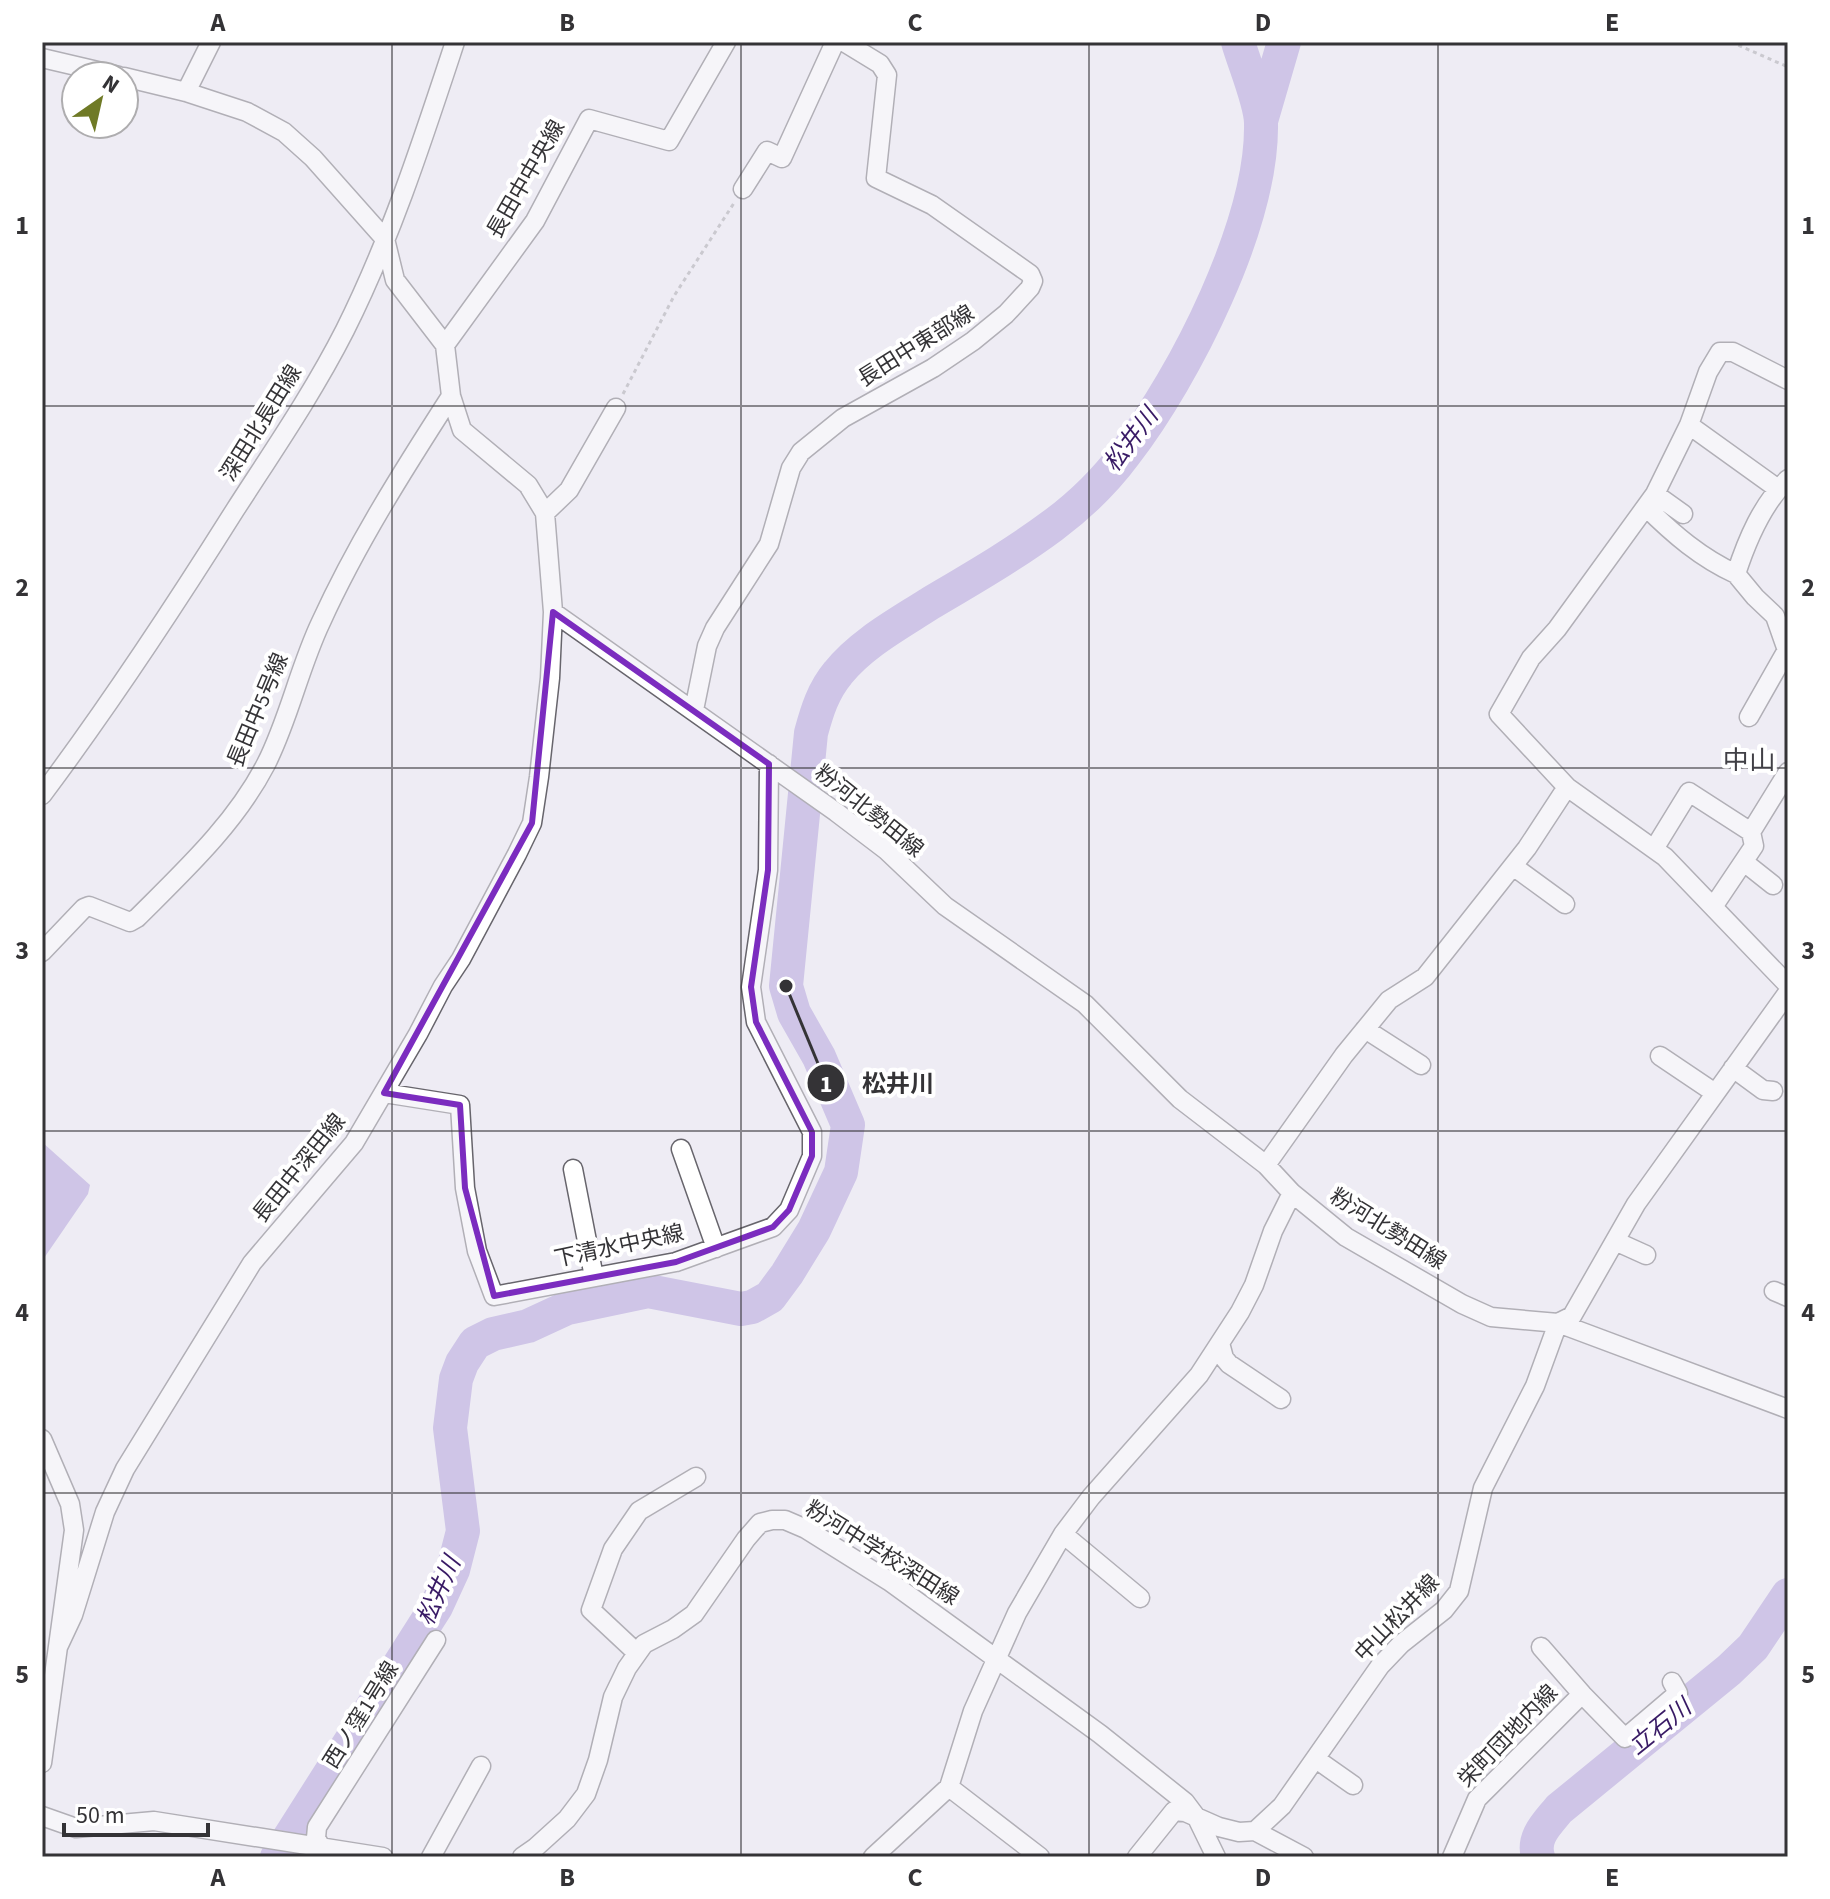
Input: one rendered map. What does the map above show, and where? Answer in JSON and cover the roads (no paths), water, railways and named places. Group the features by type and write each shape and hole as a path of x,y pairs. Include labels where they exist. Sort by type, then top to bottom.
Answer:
{"street":[{"path":"186,92 211,42"},
{"name":"深田北長田線","path":"42,795 96,723 162,625 311,392 345,329 385,239 455,42"},
{"name":"長田中中央線","path":"445,345 535,221 589,119 669,141 726,42"},
{"path":"743,189 767,151 782,158 835,42"},
{"name":"長田中東部線","path":"694,710 707,646 715,628 769,544 791,468 801,452 843,418 933,368 973,341 1006,314 1033,281 1030,274 932,205 876,178 887,75 880,64 844,42"},
{"path":"140,81 186,92 247,112 284,132 313,158 385,239 395,280 445,345 451,396 462,430 528,485 545,513 553,612"},
{"path":"1788,380 1733,352 1720,352 1708,372 1689,425 1650,500 1557,629 1531,658 1499,714 1567,787 1665,857 1788,985"},
{"name":"長田中5号線","path":"42,952 89,906 130,922 137,918 212,842 243,800 266,764 319,625 349,564 383,501 451,396"},
{"path":"545,513 569,490 616,408"},
{"path":"1689,425 1783,484 1762,512 1736,574"},
{"path":"1650,500 1683,514"},
{"path":"1650,500 1668,528 1712,563 1736,574 1775,616 1787,651 1749,717"},
{"name":"粉河北勢田線","path":"553,612 836,812 886,850 945,906 1085,1004 1180,1099 1266,1165 1292,1193 1346,1237 1462,1304 1491,1317 1558,1323 1788,1409"},
{"name":"長田中深田線","path":"58,1647 73,1615 105,1512 125,1469 252,1263 354,1143 461,959 532,823 548,692 553,612"},
{"name":"下清水中央線","path":"384,1093 460,1105 465,1188 477,1251 494,1296 676,1262 773,1227 789,1210 812,1156 812,1132 756,1022 751,987 768,870 775,768"},
{"path":"1713,907 1754,846 1751,832 1788,772"},
{"path":"1266,1165 1389,1000 1425,977 1513,866 1567,787"},
{"path":"1654,849 1689,792 1751,832"},
{"path":"1744,862 1773,885"},
{"path":"1513,866 1565,904"},
{"path":"1558,1323 1572,1316 1636,1204 1788,992"},
{"path":"1365,1029 1421,1065"},
{"path":"1660,1056 1715,1093"},
{"path":"1733,1068 1763,1090 1773,1091"},
{"path":"681,1149 716,1248"},
{"path":"573,1169 594,1277"},
{"path":"873,1857 949,1787 973,1711 1017,1613 1063,1534 1091,1497 1199,1375 1220,1343 1254,1285 1273,1231 1292,1193"},
{"path":"1615,1241 1646,1255"},
{"name":"中山松井線","path":"1255,1831 1282,1806 1380,1666 1401,1644 1444,1610 1459,1591 1483,1488 1535,1386 1558,1323"},
{"path":"1220,1343 1229,1364 1281,1399"},
{"path":"42,1439 70,1504 74,1530 42,1763"},
{"path":"637,1653 591,1610 613,1549 639,1511 696,1477"},
{"name":"粉河中学校深田線","path":"522,1857 567,1819 586,1794 598,1760 613,1697 637,1653 644,1644 694,1614 746,1539 760,1523 772,1520 785,1520 806,1529 889,1581 1100,1734 1185,1802 1197,1818 1216,1857"},
{"path":"1063,1534 1140,1598"},
{"name":"西ノ窪1号線","path":"318,1852 317,1827 436,1640"},
{"name":"栄町団地内線","path":"1541,1647 1625,1738 1678,1693 1672,1682"},
{"name":"栄町団地内線","path":"1452,1857 1477,1799 1582,1694"},
{"path":"1316,1759 1353,1785"},
{"path":"431,1857 481,1766"},
{"path":"949,1787 1040,1857"},
{"path":"1137,1857 1174,1811 1185,1812 1239,1832 1255,1831 1304,1857"},
{"path":"42,1816 76,1828 154,1821 302,1842 318,1852 383,1857"}],"waterway":[{"name":"松井川","path":"277,1857 436,1607 453,1570 463,1531 450,1428 456,1379 475,1343 493,1334 528,1326 567,1308 648,1291 741,1309 752,1307 770,1297 814,1230 841,1172 848,1125 819,1057 794,1013 786,986 811,733 818,709 838,673 869,644 1022,547 1091,493 1125,454 1172,383 1195,341 1235,251 1258,163 1260,115 1238,42"},
{"path":"1261,121 1284,42"},
{"name":"立石川","path":"1538,1857 1539,1837 1559,1809 1729,1670 1753,1647 1788,1595"}],"place":[{"name":"松井川","path":"786,986"}],"district":[{"name":"中山","path":"1749,760"}]}
